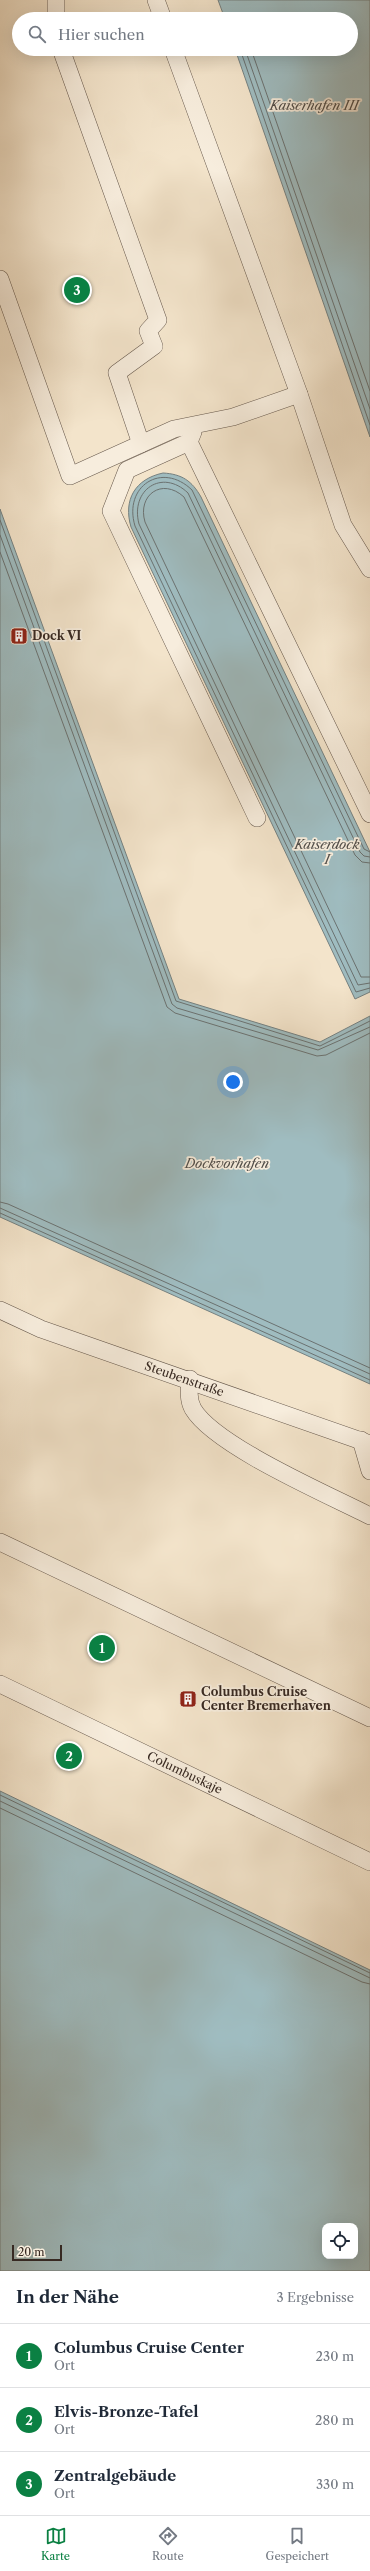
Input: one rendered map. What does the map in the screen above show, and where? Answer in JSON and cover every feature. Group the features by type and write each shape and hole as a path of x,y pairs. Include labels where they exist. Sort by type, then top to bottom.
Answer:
{"street":[{"path":"56,0 56,12"},
{"path":"156,0 160,12"},
{"path":"63,56 158,320 148,331 154,346 116,373 141,444"},
{"path":"176,56 299,394 343,525 370,569"},
{"path":"0,279 70,476 174,429 195,426 233,417 299,394"},
{"path":"195,426 189,442 127,470 111,511 257,818"},
{"path":"189,442 370,814"},
{"name":"Steubenstraße","path":"0,1310 41,1329 366,1442"},
{"path":"190,1380 189,1397 192,1408 210,1429 276,1468 370,1516"},
{"path":"366,1442 370,1471"},
{"path":"0,1542 370,1718"},
{"name":"Columbuskaje","path":"0,1684 370,1862"}],"water":[{"name":"Kaiserhafen III","path":"218,0 370,0 370,437 237,56 358,56 358,12 222,12"},
{"name":"Kaiserdock I","path":"163,473 176,475 186,479 198,491 370,852 370,992 355,999 131,527 129,508 130,500 134,492 145,480"},
{"name":"Dockvorhafen","path":"0,509 179,999 320,1042 370,1016 370,1384 0,1217"},
{"path":"0,1791 370,1970 370,2271 0,2271"}],"place":[{"name":"Zentralgebäude","path":"77,290"},
{"name":"Dock VI","path":"19,636"},
{"name":"Columbus Cruise Center","path":"102,1648"},
{"name":"Columbus Cruise Center Bremerhaven","path":"188,1699"},
{"name":"Elvis-Bronze-Tafel","path":"69,1756"}]}
